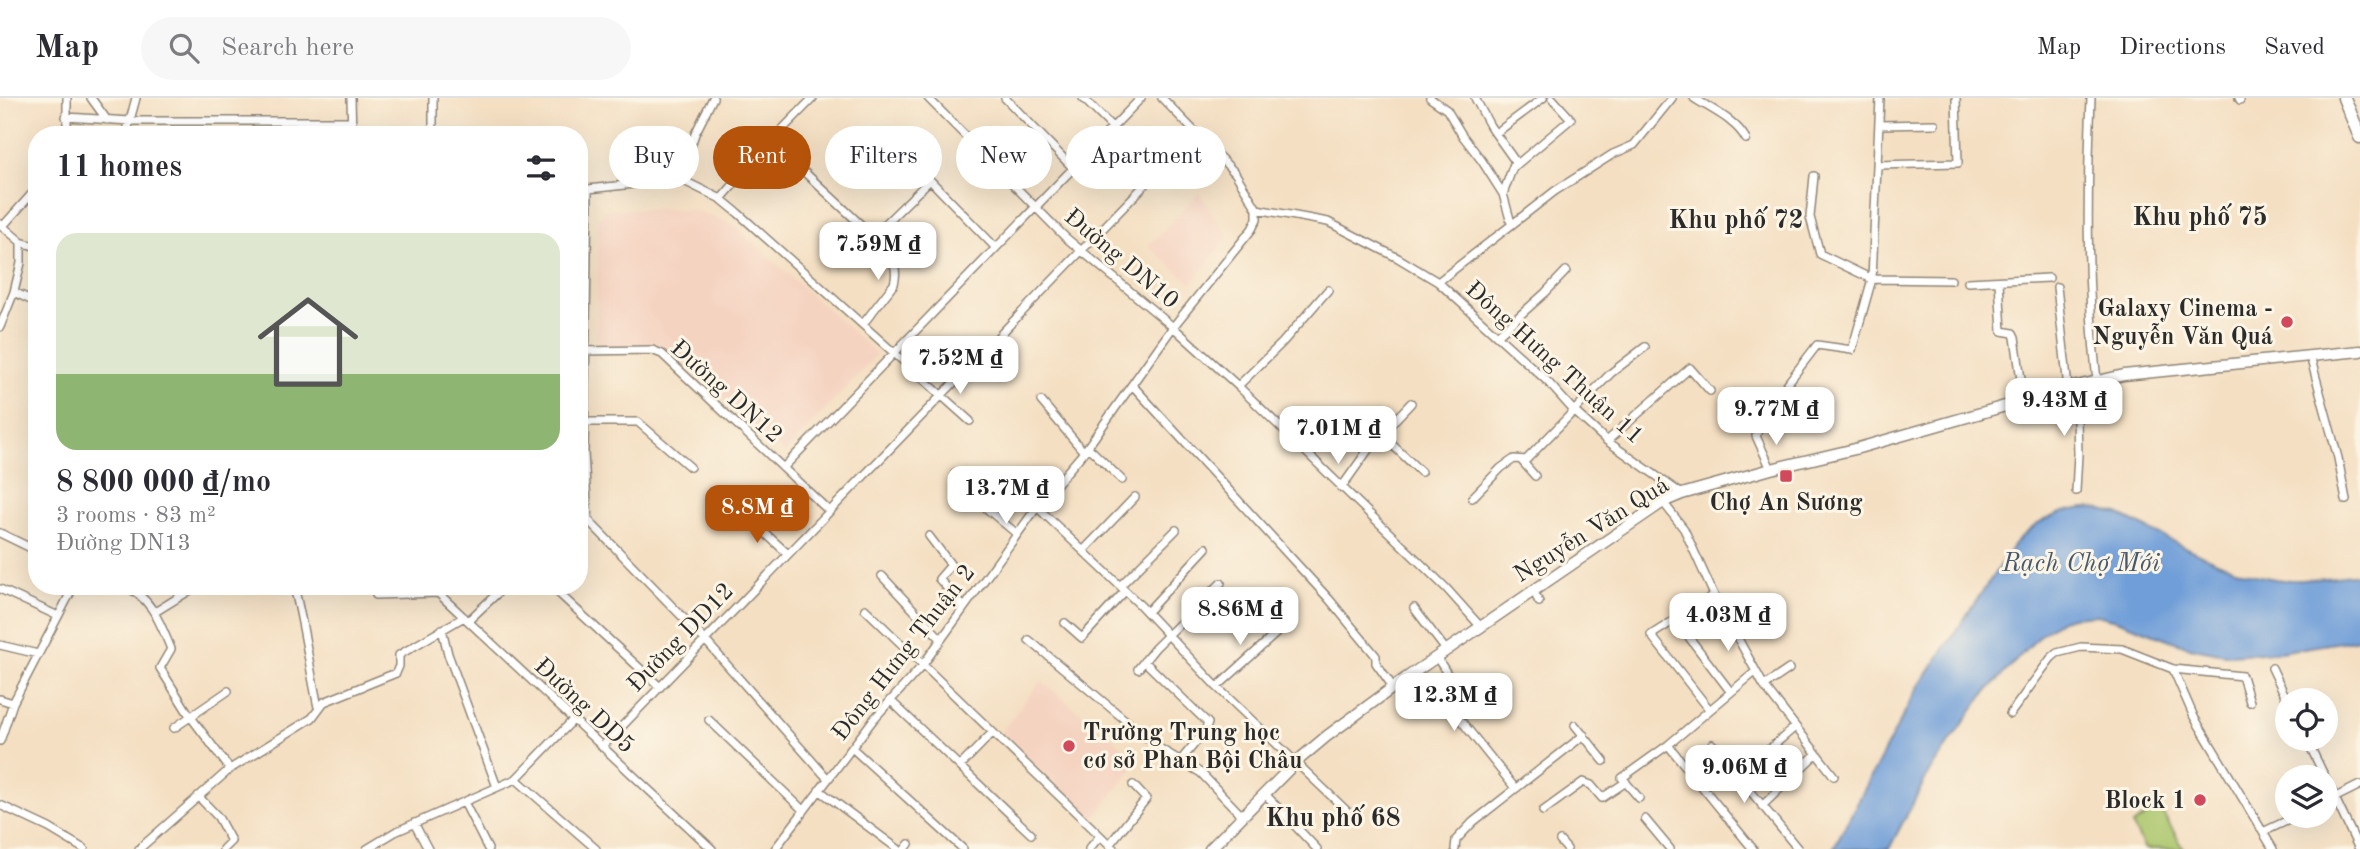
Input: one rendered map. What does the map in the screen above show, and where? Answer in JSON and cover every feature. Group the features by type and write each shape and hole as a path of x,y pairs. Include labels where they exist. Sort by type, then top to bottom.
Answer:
{"main road":[{"path":"2344,98 2360,137"},
{"name":"Nguyễn Văn Quá","path":"1210,849 1296,762 1393,687 1663,502 1682,494 2124,375 2360,351"}],"street":[{"path":"66,126 67,98"},
{"path":"91,98 107,120"},
{"path":"129,126 136,98"},
{"path":"351,98 352,126"},
{"path":"433,98 433,126"},
{"path":"699,126 713,98"},
{"path":"786,126 813,98"},
{"name":"Đường DN10","path":"928,98 1034,208 1238,386 1446,588 1480,626"},
{"path":"1005,98 1066,161"},
{"path":"1083,98 1111,126"},
{"path":"1113,126 1141,98"},
{"path":"1162,98 1190,126"},
{"path":"1430,98 1447,110 1503,194 1511,223"},
{"path":"1475,98 1480,111 1516,161 1503,194"},
{"path":"1496,133 1543,98"},
{"path":"1515,166 1571,119 1552,98"},
{"name":"Đông Hưng Thuận 11","path":"1438,282 1511,223 1613,154 1634,145 1672,98"},
{"path":"1694,98 1729,120 1746,139"},
{"path":"1771,470 1756,436 1764,414 1817,345 1852,349 1872,279 1880,98"},
{"path":"1877,165 1958,163 1956,98"},
{"path":"2091,98 2087,202 2088,274 2097,381"},
{"path":"66,117 130,121 352,121"},
{"path":"1879,125 1935,124"},
{"path":"1226,164 1235,173 1257,209"},
{"path":"783,468 1066,175"},
{"path":"1814,176 1810,217 1820,254 1872,279 1951,280"},
{"path":"811,178 873,236 892,258 896,278 894,284 863,324"},
{"path":"873,236 930,180 996,248"},
{"path":"588,189 609,187"},
{"path":"699,188 720,199 970,421"},
{"path":"720,199 729,189"},
{"name":"Đường DD12","path":"602,747 1141,189"},
{"path":"28,198 2,225 21,242 28,244"},
{"name":"Đông Hưng Thuận 11","path":"1257,209 1328,222 1438,282 1547,381 1574,411 1607,441 1682,494"},
{"name":"Đông Hưng Thuận 2","path":"775,849 890,700 922,666 1037,507 1086,449 1173,327 1252,229 1257,219 1257,209"},
{"path":"0,327 21,264 21,242"},
{"path":"1498,335 1566,271"},
{"path":"1968,282 2049,278"},
{"path":"1999,282 2002,331 2013,333 2015,337 2024,401"},
{"path":"2057,286 2072,387 2078,454 2076,491"},
{"path":"1238,386 1282,343 1328,290"},
{"path":"13,292 28,299"},
{"path":"1472,498 1501,468 1514,459 1526,460 1611,373 1644,347"},
{"name":"Đường DN12","path":"588,351 652,351 662,354 830,511"},
{"path":"2310,356 2338,458 2346,500"},
{"path":"1607,441 1690,368 1710,391"},
{"path":"1133,386 1329,599 1376,656 1376,663 1393,687"},
{"path":"1041,401 1086,449 1122,480"},
{"path":"1341,488 1381,435 1411,402"},
{"path":"588,422 638,422 690,467"},
{"path":"1381,435 1421,471"},
{"path":"1521,460 1535,476"},
{"path":"955,474 986,508 1017,534"},
{"path":"1083,551 1135,497"},
{"path":"1663,502 1684,529 1714,595 1755,672 1833,776"},
{"path":"1037,507 1147,612 1217,687 1348,812"},
{"path":"744,514 788,554"},
{"path":"588,520 705,640 828,779"},
{"path":"1065,623 1082,638 1176,530"},
{"path":"0,533 28,547"},
{"path":"929,536 951,565 939,579 964,607"},
{"path":"1147,612 1206,548"},
{"path":"883,576 942,639"},
{"path":"1138,669 1167,635 1221,583"},
{"path":"0,589 58,616"},
{"path":"1532,590 1539,602"},
{"path":"1210,594 1233,620"},
{"path":"0,741 13,703 69,595"},
{"path":"137,595 155,612 172,649 160,668 190,716 230,768"},
{"path":"155,612 182,595"},
{"path":"296,595 306,635 318,707"},
{"name":"Đường DD5","path":"443,595 712,849"},
{"path":"139,849 230,768 312,718 318,707 326,701 396,673 399,655 442,629 466,619 494,595"},
{"path":"561,595 660,687"},
{"path":"1709,709 1651,635 1714,595"},
{"path":"1414,608 1441,653 1458,691 1453,697 1451,708 1514,788"},
{"path":"865,609 1112,847 1146,799 1133,785"},
{"path":"1675,619 1730,691"},
{"path":"1217,687 1282,628"},
{"path":"442,629 497,787"},
{"path":"1029,640 1159,748 1201,773 1242,816"},
{"path":"0,645 38,654"},
{"path":"2010,714 2051,658 2057,653 2081,647 2122,649 2173,669 2242,676 2250,702"},
{"path":"1144,661 1208,723 1205,732 1181,760"},
{"path":"2272,668 2281,688"},
{"path":"1764,686 1789,669"},
{"path":"2173,669 2194,717 2273,849"},
{"path":"1639,798 1622,778 1755,672"},
{"path":"174,728 228,691"},
{"path":"0,699 13,703"},
{"path":"890,700 1031,834"},
{"path":"367,849 414,823 516,779 575,718"},
{"path":"709,720 804,811"},
{"path":"1575,725 1604,761"},
{"path":"1738,776 1795,727"},
{"path":"960,766 992,733"},
{"path":"1455,849 1456,840 1473,822 1584,735"},
{"path":"1668,744 1753,849"},
{"path":"1712,744 1798,848"},
{"path":"852,748 963,849"},
{"path":"1762,806 1816,754"},
{"path":"516,779 596,849"},
{"path":"1543,811 1583,782 1591,785 1602,798 1626,782"},
{"path":"2338,796 2360,785"},
{"path":"820,790 898,849"},
{"path":"1264,793 1317,849"},
{"path":"198,796 218,817 231,841 223,849"},
{"path":"464,802 488,849"},
{"path":"2338,804 2359,849"},
{"path":"0,805 50,828 84,849"},
{"path":"1644,819 1670,849"},
{"path":"414,823 428,849"},
{"path":"2263,832 2275,826"},
{"path":"1089,849 1100,836"},
{"path":"1560,841 1567,849"}],"shaded area":[{"path":"1199,193 1228,236 1192,284 1148,246"},
{"path":"607,209 676,209 700,212 731,223 877,354 785,453 670,352 659,348 604,348 596,340 598,218"},
{"name":"Trường Trung học cơ sở Phan Bội Châu","path":"1041,681 1139,760 1093,820 1001,732"}],"green space":[{"path":"2157,809 2162,812 2184,849 2145,849 2132,825"}],"water":[{"name":"Rạch Chợ Mới","path":"2085,508 2118,514 2200,554 2264,577 2303,580 2360,574 2360,639 2280,652 2229,655 2189,647 2097,615 2061,620 2040,635 1981,698 1929,772 1889,849 1833,849 1917,689 2013,546 2028,531 2045,520 2064,512"}],"place":[{"name":"Galaxy Cinema - Nguyễn Văn Quá","path":"2287,322"},
{"name":"Chợ An Sương","path":"1786,476"},
{"name":"Trường Trung học cơ sở Phan Bội Châu","path":"1069,746"},
{"name":"Block 1","path":"2200,800"}],"district":[{"name":"Khu phố 75","path":"2200,216"},
{"name":"Khu phố 72","path":"1736,219"},
{"name":"Khu phố 68","path":"1333,817"}]}
